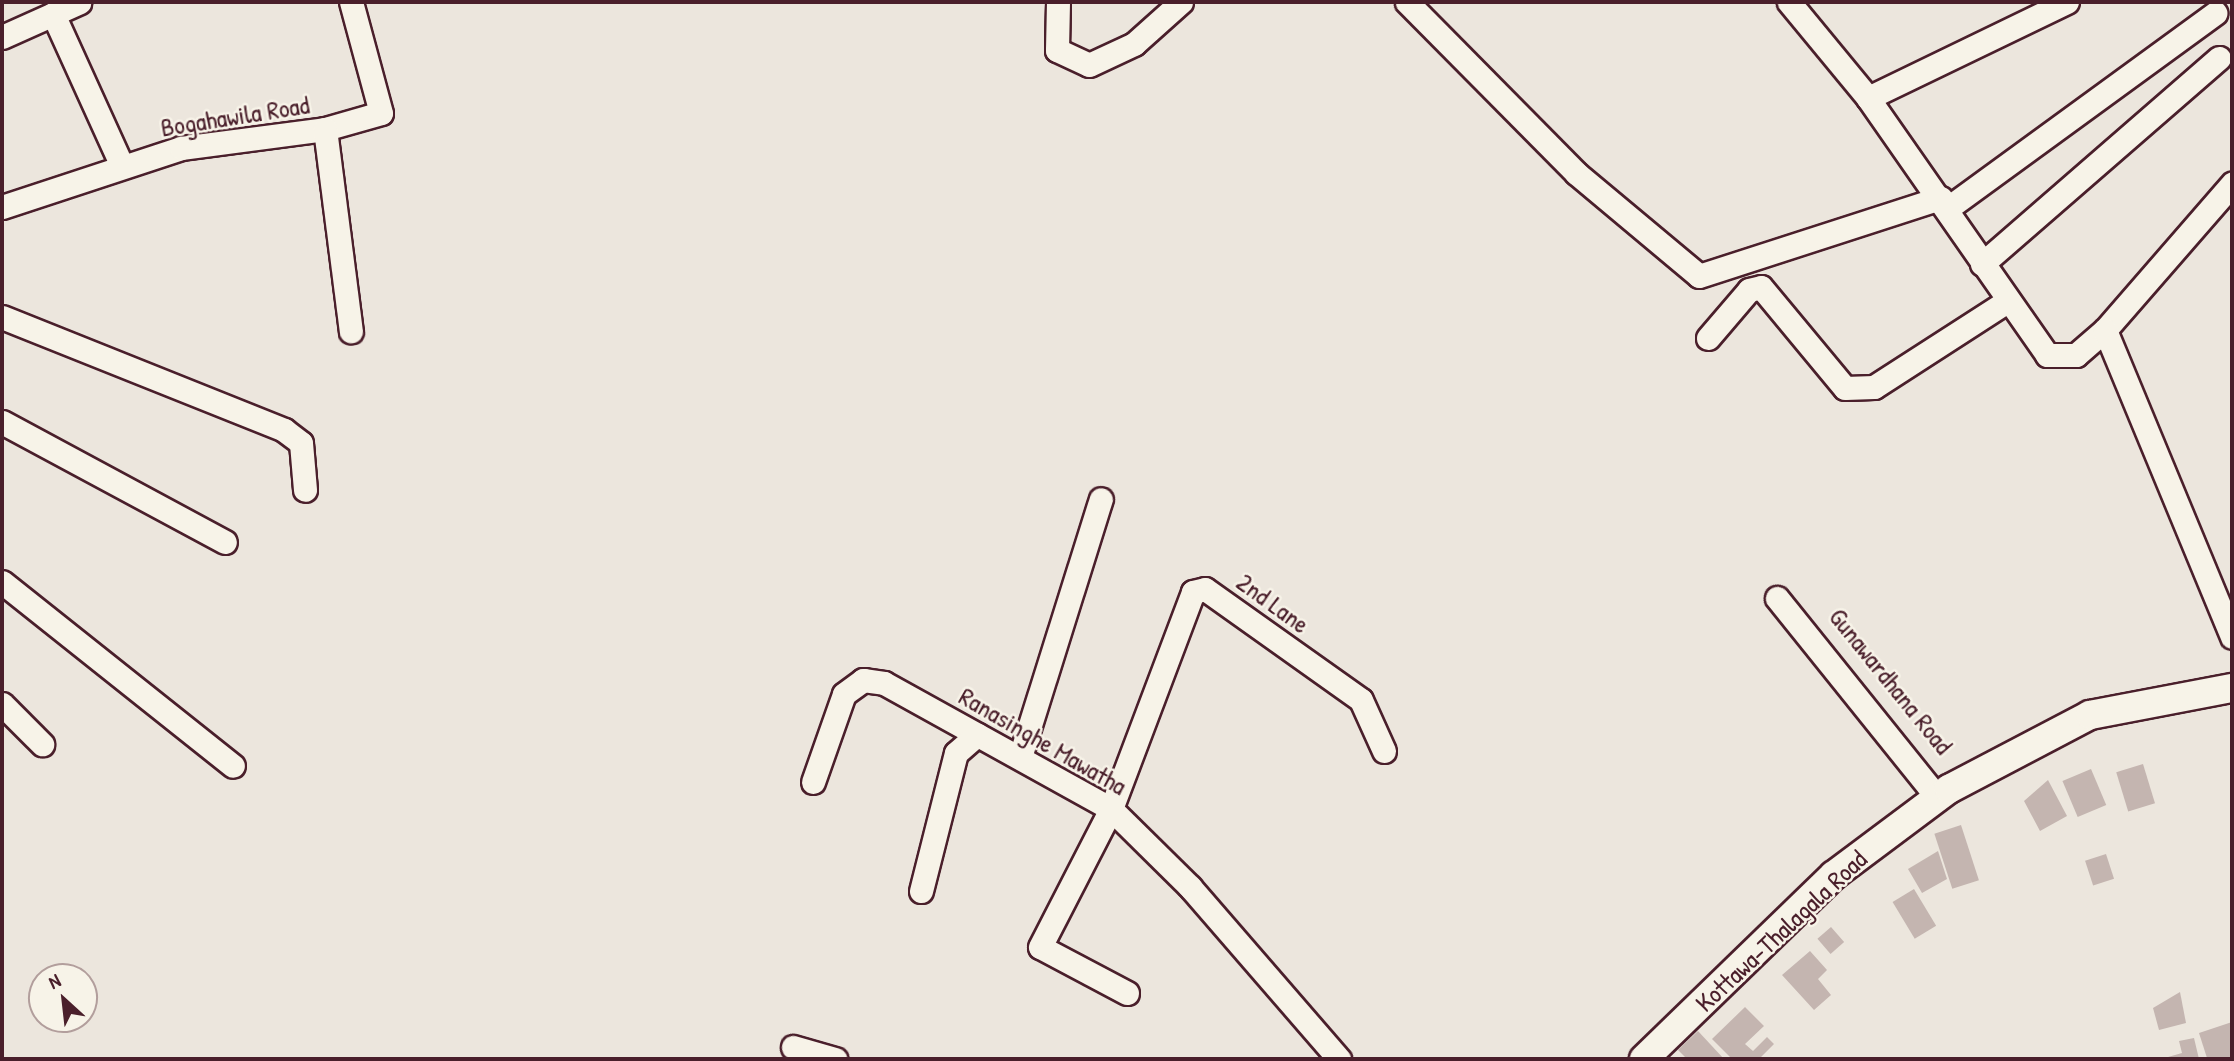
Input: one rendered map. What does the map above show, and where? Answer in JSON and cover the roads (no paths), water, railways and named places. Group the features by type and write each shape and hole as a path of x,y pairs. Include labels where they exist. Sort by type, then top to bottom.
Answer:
{"main road":[{"name":"Kottawa-Thalagala Road","path":"1644,1059 1834,875 1942,795 2090,715 2232,688"}],"street":[{"path":"2,37 80,2"},
{"path":"325,129 381,113 351,2"},
{"path":"1058,2 1057,50 1089,65 1134,44 1181,2"},
{"path":"1407,2 1576,173 1699,276 1944,203 2215,13"},
{"path":"1790,2 1868,98 1944,203 2006,302 2047,355 2076,355 2105,330 2232,184"},
{"path":"1868,98 2067,2"},
{"path":"53,14 122,166"},
{"path":"1982,264 2219,58"},
{"name":"Bogahawila Road","path":"2,207 181,148 325,129 351,331"},
{"path":"1708,338 1749,290 1760,286 1845,388 1874,387 2006,302"},
{"path":"2,317 284,430 301,443 305,490"},
{"path":"2105,330 2232,637"},
{"path":"2,422 225,542"},
{"path":"1020,757 1101,499"},
{"path":"2,582 233,766"},
{"name":"2nd Lane","path":"1127,993 1040,947 1111,809 1182,611 1192,592 1205,589 1361,700 1384,751"},
{"path":"1786,601 1942,795"},
{"name":"Ranasinghe Mawatha","path":"813,782 844,694 863,680 884,683 1111,809 1190,887 1339,1059"},
{"path":"2,704 42,744"},
{"path":"921,891 956,752 977,735"},
{"path":"793,1046 835,1059"}]}
